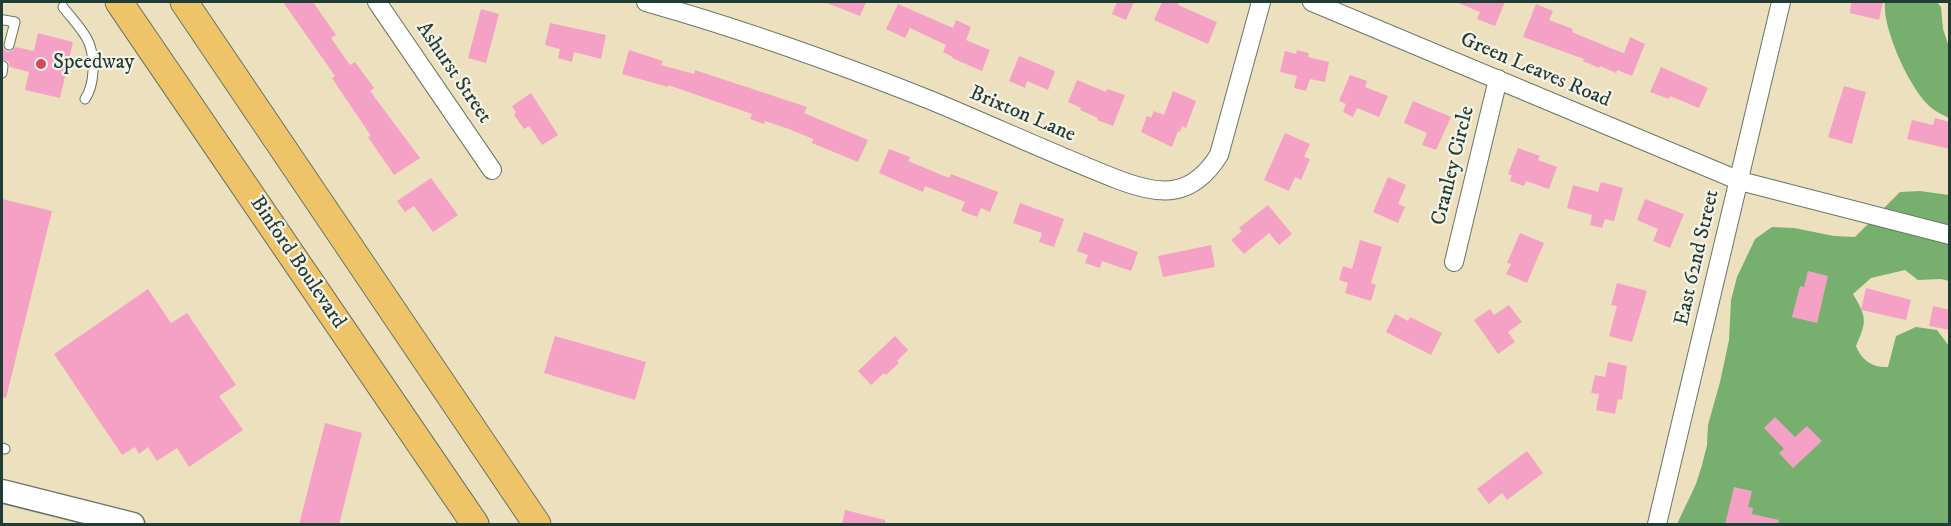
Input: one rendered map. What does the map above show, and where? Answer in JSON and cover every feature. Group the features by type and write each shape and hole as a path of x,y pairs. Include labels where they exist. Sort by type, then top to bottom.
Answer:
{"main road":[{"name":"Binford Boulevard","path":"119,2 475,525"},
{"path":"184,2 537,525"}],"street":[{"name":"Brixton Lane","path":"646,2 741,31 841,66 939,104 1140,188 1161,191 1175,190 1195,182 1212,167 1219,155 1260,2"},
{"name":"Green Leaves Road","path":"1312,2 1740,181 1950,235"},
{"name":"East 62nd Street","path":"1657,525 1781,2"},
{"name":"Ashurst Street","path":"383,3 492,170"},
{"name":"Cranley Circle","path":"1454,262 1498,80"},
{"path":"2,491 134,525"}],"lane":[{"path":"63,7 88,42 93,58 92,89 85,99"},
{"path":"4,20 15,22 9,45"}],"green space":[{"path":"1885,2 1937,2 1941,7 1943,29 1949,47 1949,118 1924,101 1907,75 1888,27"},
{"path":"1920,191 1949,195 1949,281 1918,280 1905,270 1871,278 1853,294 1864,320 1856,346 1868,362 1888,367 1896,336 1916,327 1937,330 1949,346 1949,524 1677,524 1696,484 1702,465 1707,445 1708,425 1729,340 1731,300 1737,277 1755,239 1772,227 1855,237 1900,192"}],"building":[{"path":"283,2 313,2 336,35 331,38 350,65 355,62 374,88 370,91 420,158 394,175 332,78 335,76"},
{"path":"824,2 866,2 860,16"},
{"path":"1117,2 1134,2 1126,20 1112,14"},
{"path":"1162,2 1179,2 1178,5 1217,22 1208,44 1154,20"},
{"path":"1456,2 1505,2 1495,26 1477,19 1480,12"},
{"path":"1851,2 1883,2 1879,20 1850,13"},
{"path":"898,4 953,28 956,20 971,27 966,40 990,50 982,71 952,58 943,52 946,45 910,28 905,38 886,29"},
{"path":"1536,4 1553,11 1549,20 1615,50 1624,53 1630,37 1645,44 1632,76 1617,70 1616,73 1600,66 1599,68 1583,61 1584,59 1523,37"},
{"path":"481,9 499,14 486,63 468,58"},
{"path":"550,23 606,35 601,59 574,52 572,62 558,58 560,49 545,45"},
{"path":"38,33 73,42 60,98 25,90 29,72 10,67 8,61 2,60 2,44 8,52 15,47 34,51"},
{"path":"629,50 663,61 661,65 694,74 695,70 807,107 804,113 868,140 858,162 812,143 813,139 789,129 750,119 752,114 668,85 668,87 622,74"},
{"path":"1297,50 1309,53 1308,57 1329,62 1325,82 1310,79 1306,91 1294,88 1297,76 1280,72 1285,51 1296,54"},
{"path":"1019,56 1055,71 1048,90 1027,81 1025,88 1009,81"},
{"path":"1661,67 1708,88 1699,108 1670,96 1669,99 1650,92"},
{"path":"1350,75 1367,81 1365,87 1388,96 1379,117 1357,108 1353,117 1343,112 1346,104 1339,101"},
{"path":"1077,80 1106,92 1107,89 1125,95 1113,126 1097,120 1098,118 1068,102"},
{"path":"1844,86 1866,92 1852,144 1828,137"},
{"path":"1173,91 1196,101 1186,128 1182,126 1180,132 1178,131 1172,147 1141,132 1147,116 1151,118 1154,111 1164,115"},
{"path":"531,93 558,135 542,145 529,126 524,129 514,115 516,113 512,106"},
{"path":"1413,101 1451,117 1436,150 1422,145 1427,133 1404,123"},
{"path":"1935,118 1950,122 1950,149 1907,139 1912,120 1933,125"},
{"path":"1285,133 1310,144 1304,157 1310,159 1301,180 1295,177 1289,191 1264,180"},
{"path":"1518,148 1540,156 1538,160 1557,167 1549,189 1526,181 1524,186 1510,181 1512,175 1508,174"},
{"path":"889,149 910,157 908,161 949,178 951,174 998,192 990,212 981,208 977,217 961,211 965,202 925,186 923,192 879,173"},
{"path":"1388,177 1406,185 1398,204 1405,207 1398,223 1373,212"},
{"path":"431,178 458,215 433,232 414,206 405,212 397,201"},
{"path":"1601,182 1623,188 1614,221 1605,219 1602,228 1590,225 1592,215 1567,208 1573,185 1598,192"},
{"path":"2,199 52,211 6,398 2,397"},
{"path":"1645,199 1684,214 1670,248 1653,241 1658,229 1637,220"},
{"path":"1020,203 1064,219 1054,247 1039,242 1042,233 1013,223"},
{"path":"1268,205 1292,234 1279,245 1269,233 1244,254 1231,240 1242,231 1239,228"},
{"path":"1084,232 1138,252 1131,271 1102,261 1100,268 1085,263 1088,255 1077,251"},
{"path":"1520,233 1544,243 1527,283 1506,274 1511,264 1507,263"},
{"path":"1360,240 1382,247 1371,283 1376,285 1371,301 1345,293 1348,283 1339,280 1343,266 1352,269"},
{"path":"1211,245 1215,267 1163,277 1158,256"},
{"path":"1808,271 1828,276 1817,323 1792,317 1800,286 1804,287"},
{"path":"1617,283 1647,291 1632,342 1609,336 1617,306 1611,305"},
{"path":"1866,288 1911,300 1906,320 1861,310"},
{"path":"148,289 171,323 187,313 236,385 219,396 243,430 189,467 177,448 157,461 148,447 139,454 135,447 122,455 54,354"},
{"path":"1509,305 1522,322 1508,332 1515,342 1498,354 1474,320 1490,309 1494,315"},
{"path":"1933,306 1950,310 1950,330 1929,326"},
{"path":"1395,314 1408,321 1410,317 1442,333 1431,355 1386,332"},
{"path":"555,336 646,362 635,400 544,373"},
{"path":"895,336 908,350 897,361 899,363 871,385 858,371"},
{"path":"1608,362 1627,366 1622,400 1618,399 1615,414 1596,410 1599,394 1591,393 1595,375 1605,377"},
{"path":"1775,417 1795,437 1807,426 1822,441 1793,468 1779,453 1784,449 1764,428"},
{"path":"325,423 362,433 339,525 299,525"},
{"path":"1527,451 1543,473 1507,500 1502,493 1489,504 1477,489"},
{"path":"1734,487 1752,491 1748,507 1753,508 1752,514 1779,520 1778,525 1725,525"},
{"path":"845,510 885,520 885,525 842,525"}],"place":[{"name":"Speedway","path":"41,64"}]}
